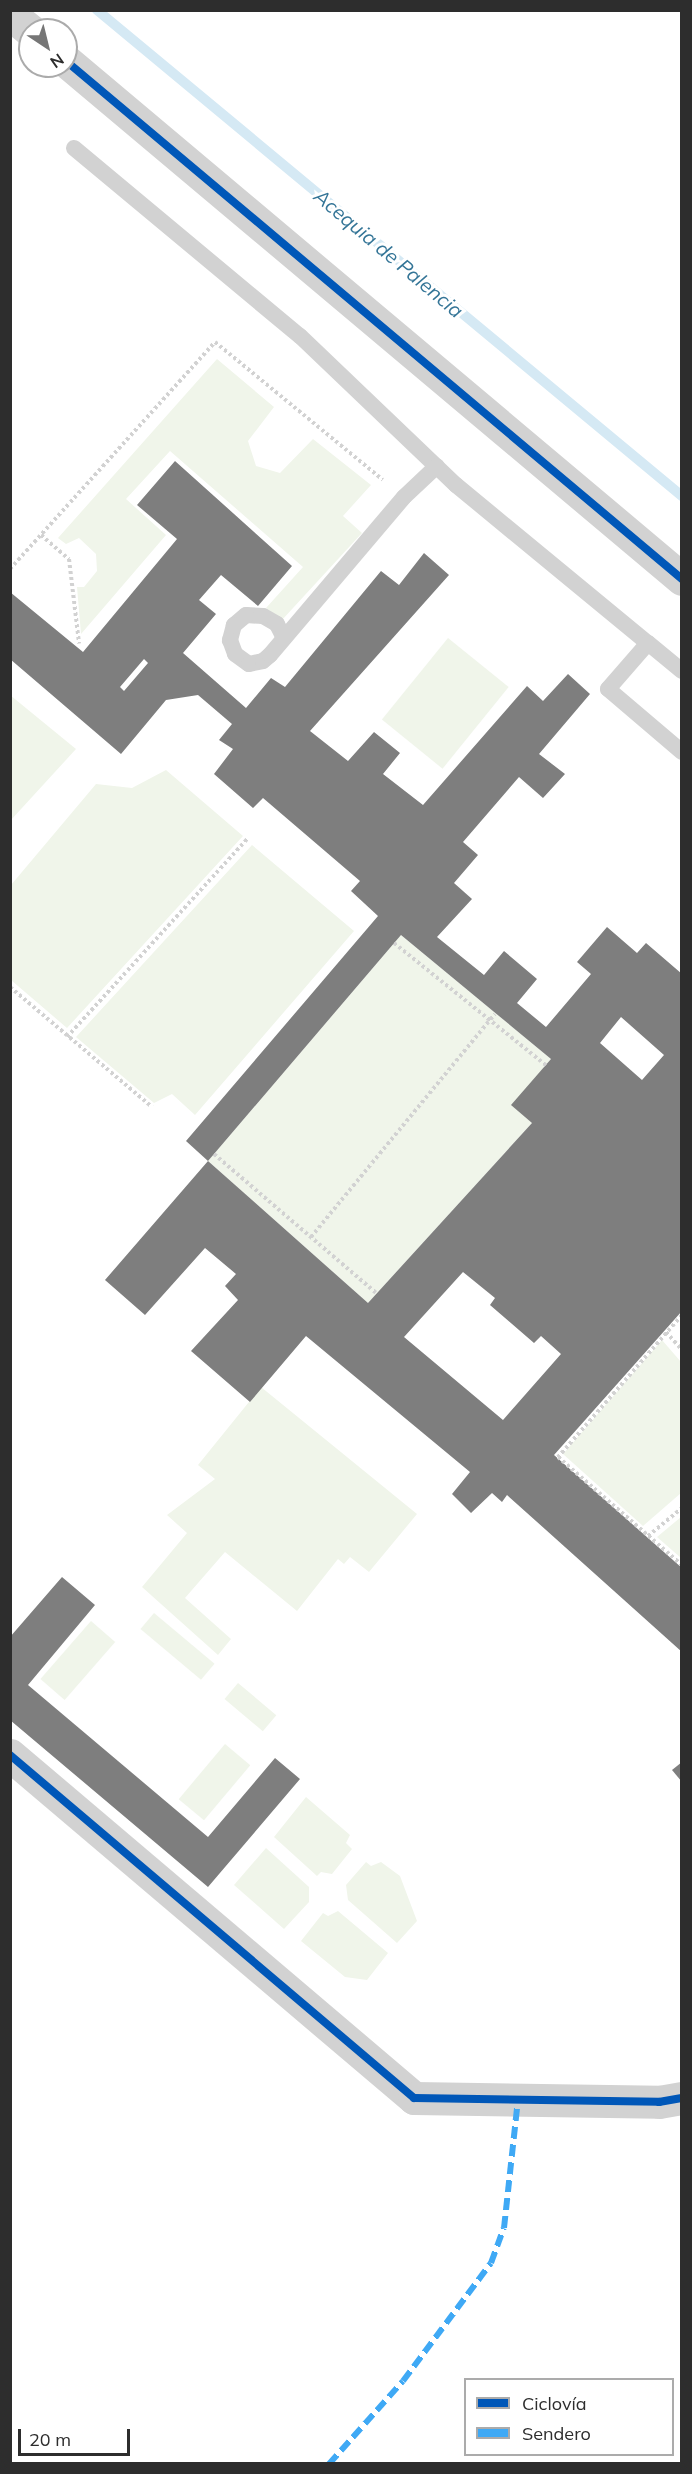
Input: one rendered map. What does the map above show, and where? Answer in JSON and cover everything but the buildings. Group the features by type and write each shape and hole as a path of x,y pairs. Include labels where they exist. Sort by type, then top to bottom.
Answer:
{"street":[{"path":"78,71 681,579"},
{"path":"10,1755 414,2098 659,2103 681,2098"}],"lane":[{"path":"74,148 300,336 437,466 681,671"},
{"path":"284,638 404,497 437,466"},
{"path":"648,643 608,689 681,752"}],"path":[{"path":"10,569 215,342 404,497"},
{"path":"41,535 69,559 79,643"},
{"path":"68,1037 247,839"},
{"path":"394,943 546,1065"},
{"path":"10,987 152,1107"},
{"path":"311,1237 495,1014"},
{"path":"214,1154 376,1293"},
{"path":"681,1315 558,1457 681,1565"},
{"path":"666,1332 681,1350"},
{"path":"648,1536 681,1508"}],"shaded area":[{"path":"217,359 274,407 248,441 256,466 280,473 313,439 371,485 343,516 362,533 282,620 266,608 303,567 170,451 126,499 166,535 81,634 77,587 84,587 97,571 96,554 79,538 66,544 58,538"},
{"path":"448,638 509,687 443,769 382,720"},
{"path":"10,695 76,749 11,820 10,820"},
{"path":"166,770 243,836 67,1028 11,980 11,885 96,784 132,788"},
{"path":"252,845 354,931 195,1115 172,1094 154,1103 76,1037"},
{"path":"401,935 551,1059 512,1105 532,1123 368,1303 208,1161"},
{"path":"662,1340 681,1362 681,1493 643,1526 563,1454"},
{"path":"261,1387 417,1514 369,1572 350,1557 344,1564 338,1559 297,1611 225,1552 185,1598 231,1639 218,1655 142,1587 187,1533 167,1515 215,1479 198,1465"},
{"path":"681,1517 681,1558 657,1537"},
{"path":"154,1613 215,1664 201,1680 141,1629"},
{"path":"91,1621 115,1642 65,1700 40,1679"},
{"path":"238,1683 276,1715 263,1731 225,1699"},
{"path":"225,1744 250,1765 204,1820 179,1799"},
{"path":"306,1797 350,1835 346,1843 352,1849 332,1874 321,1872 317,1876 274,1837"},
{"path":"266,1848 309,1887 309,1902 284,1929 234,1885"},
{"path":"366,1862 371,1866 381,1862 400,1876 417,1921 397,1943 348,1900 346,1885"},
{"path":"338,1911 388,1953 367,1980 345,1977 301,1941 323,1913 328,1916"}],"waterway":[{"name":"Acequia de Palencia","path":"97,10 682,496"}],"marked path":[{"path":"329,2464 403,2381 491,2263 504,2228 518,2100"}],"cycle path":[{"path":"78,71 682,579"},
{"path":"10,1755 414,2098 659,2102 682,2098"}]}
